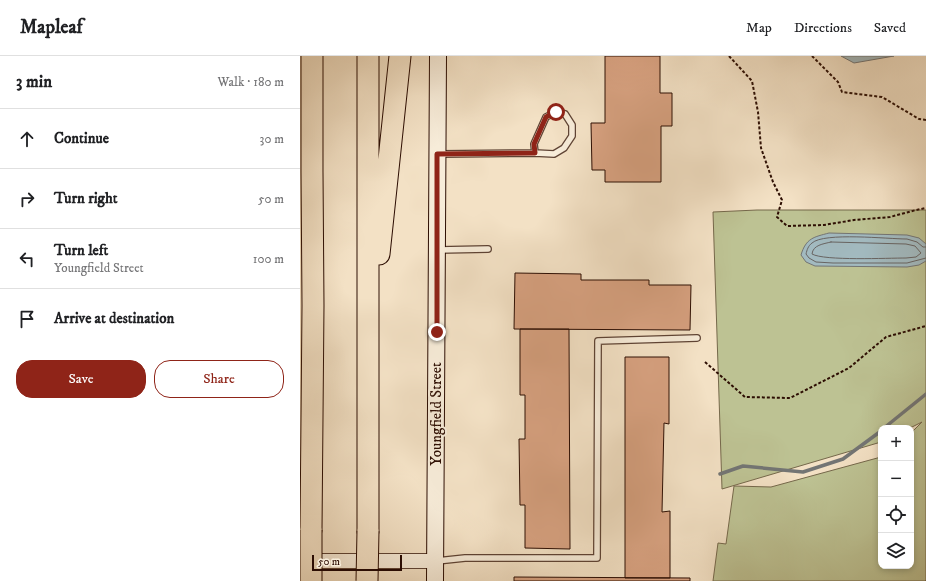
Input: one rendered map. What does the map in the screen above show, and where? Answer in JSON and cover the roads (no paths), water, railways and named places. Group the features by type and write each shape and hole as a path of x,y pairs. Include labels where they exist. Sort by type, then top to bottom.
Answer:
{"highway":[{"path":"310,581 313,306 312,56"},
{"path":"368,56 368,581"},
{"path":"368,374 400,56"}],"main road":[{"name":"Youngfield Street","path":"435,581 438,56"}],"street":[{"path":"300,561 435,561"}],"lane":[{"path":"437,154 554,154 564,148 572,136 572,125 565,114 556,112 546,117 534,144 535,153"},
{"path":"437,250 488,249"},
{"path":"435,561 465,558 597,558 598,341 697,338"}],"water":[{"path":"841,56 894,56 854,63"},
{"path":"829,233 907,235 919,238 926,244 926,261 919,265 907,267 815,266 806,262 801,255 805,245 815,237"}],"waterway":[{"path":"888,425 926,394"},
{"path":"720,474 743,466 803,472 843,459 878,433"}]}
